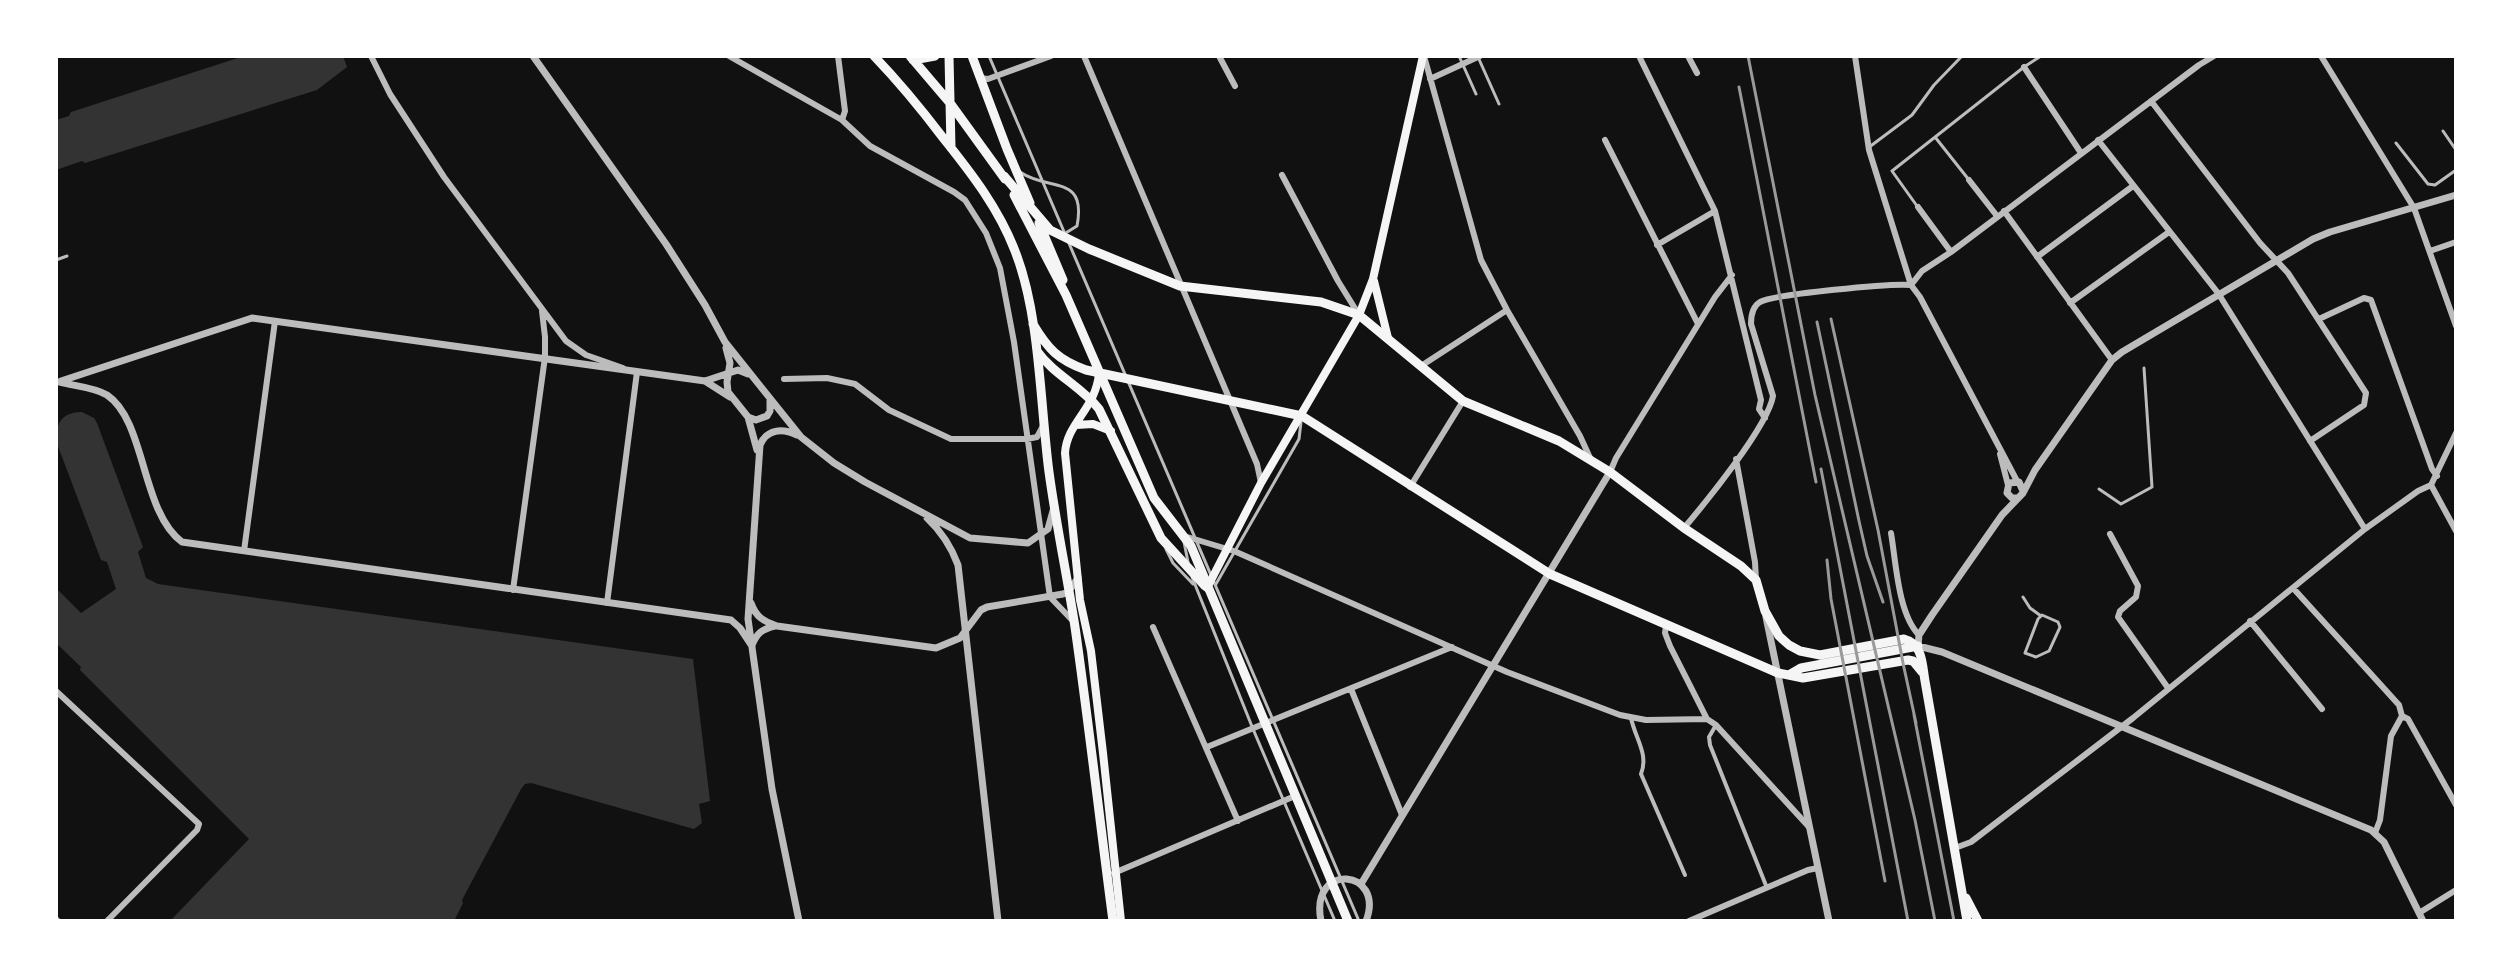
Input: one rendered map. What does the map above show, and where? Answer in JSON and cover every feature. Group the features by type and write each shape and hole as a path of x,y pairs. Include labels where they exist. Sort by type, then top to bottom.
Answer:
{"main road":[{"path":"874,56 977,181 999,217 1025,282 1113,921"},
{"path":"912,58 935,56"},
{"path":"949,56 951,148"},
{"path":"972,56 1014,168 1061,271 1066,295"},
{"path":"1212,583 1261,483 1359,315 1373,279 1423,56"},
{"path":"912,58 1050,230 1180,286 1321,302 1359,315 1463,401 1559,441 1610,472 1741,566 1756,580 1765,611 1779,636 1789,645 1820,655 1905,644 1918,646 1967,921"},
{"path":"1004,176 1066,295 1154,498 1183,536 1193,543 1212,583 1270,723 1295,796 1348,921"},
{"path":"1373,279 1388,338"},
{"path":"1033,324 1060,359 1086,370 1302,416 1550,574 1778,673 1789,675 1908,660 1913,661 1924,675"},
{"path":"1035,349 1049,367 1092,401 1111,431 1161,538 1191,573 1212,583"},
{"path":"1099,373 1097,390 1070,433 1065,453 1080,600 1091,651 1121,921"},
{"path":"1076,425 1093,424 1111,431"},
{"path":"1802,673 1905,644"},
{"path":"1964,895 1978,921"}],"street":[{"path":"371,56 390,94 444,177 566,341 586,355 637,372"},
{"path":"533,56 666,244 725,342 801,437"},
{"path":"729,56 842,120 870,146 965,200 989,240 1000,268 1014,342 1050,597 1074,623"},
{"path":"838,56 845,111 842,120"},
{"path":"980,78 988,79 1051,56"},
{"path":"1084,56 1257,464 1261,483"},
{"path":"1219,56 1235,86"},
{"path":"1423,56 1481,260 1591,460"},
{"path":"1639,56 1715,211 1761,400 1759,409 1765,418"},
{"path":"1688,56 1697,73"},
{"path":"1855,56 1868,148 1911,285 2023,491"},
{"path":"2194,56 2199,65"},
{"path":"1684,528 1772,406 1773,396 1751,316 1757,305 1765,300 1818,292 1911,285 1922,271 2214,56"},
{"path":"2321,56 2414,208 2456,326"},
{"path":"1419,75 1431,79 1479,57"},
{"path":"2024,67 2081,153"},
{"path":"2151,101 2276,260 2319,319 2366,393 2364,405 2310,441"},
{"path":"1605,140 1698,324"},
{"path":"2098,140 2218,293 2365,529"},
{"path":"1282,175 1359,315"},
{"path":"1969,180 2037,257 2112,360"},
{"path":"2037,257 2133,186"},
{"path":"2456,195 2330,232 2218,293 2112,360 2023,491 2002,515 1919,635 1918,646 1942,652 2123,726 2375,833 2384,842 2421,917 2456,890"},
{"path":"1918,207 1951,252"},
{"path":"1657,245 1715,211"},
{"path":"2070,303 2169,232"},
{"path":"2430,251 2456,242"},
{"path":"1361,884 1698,324 1732,275"},
{"path":"2319,319 2364,298 2371,300 2437,476"},
{"path":"513,590 545,359 541,308"},
{"path":"1421,366 1507,310"},
{"path":"57,382 252,318 705,381 738,370 750,375"},
{"path":"244,551 275,321"},
{"path":"725,342 730,363 727,387 732,399"},
{"path":"607,603 637,372"},
{"path":"784,379 827,378 855,384 889,410 951,439 1027,439 1037,437 1043,426"},
{"path":"705,381 732,399 748,417 758,455"},
{"path":"57,382 102,393 118,407 130,429 161,517 182,542 936,648 960,638 981,610 987,607 1068,592 1078,578"},
{"path":"748,417 756,420 767,416 770,400"},
{"path":"1410,487 1463,401"},
{"path":"799,921 772,789 748,623 758,455 763,439 773,431 791,432 834,463 970,538 1028,543 1048,529 1054,505"},
{"path":"1955,848 1971,842 2123,726 2365,529 2431,485 2456,433"},
{"path":"1998,447 2007,489 2012,498 2017,498"},
{"path":"1736,459 1756,580"},
{"path":"2002,515 2007,489 2035,470"},
{"path":"2431,485 2456,531"},
{"path":"920,511 940,530 958,565 998,921"},
{"path":"1891,533 1905,613 1919,635"},
{"path":"2110,534 2138,586 2136,597 2120,611 2118,617 2168,688"},
{"path":"1193,543 1230,550 1492,666 1631,717 1646,720 1707,719"},
{"path":"2293,588 2399,705 2402,716 2391,736 2380,820 2375,833"},
{"path":"749,599 762,621 777,626"},
{"path":"1765,611 1829,921"},
{"path":"731,620 752,646"},
{"path":"2250,621 2322,709"},
{"path":"752,646 755,636 763,629 777,626"},
{"path":"1666,626 1670,646 1707,719 1716,725 1809,827"},
{"path":"1153,627 1238,821"},
{"path":"1207,747 1452,647"},
{"path":"1351,689 1402,815"},
{"path":"56,691 199,824 197,830 107,921"},
{"path":"2402,716 2408,719 2456,805"},
{"path":"1631,717 1633,731 1645,757 1641,774 1685,875"},
{"path":"1716,725 1709,737 1710,745 1767,888"},
{"path":"1108,883 1115,871 1295,796"},
{"path":"1106,863 1115,871"},
{"path":"1689,921 1703,918 1818,868"},
{"path":"1321,921 1319,902 1323,892 1341,877 1361,884 1369,902 1366,921"}],"lane":[{"path":"989,56 1184,515 1193,543 1207,563 1212,583 1201,601"},
{"path":"1459,56 1476,94"},
{"path":"1868,148 1912,115 1934,85 1962,56"},
{"path":"1918,207 1892,171 2041,56"},
{"path":"1479,57 1499,104"},
{"path":"2443,131 2456,150"},
{"path":"1935,137 1969,180"},
{"path":"2396,143 2428,184 2435,185 2456,170"},
{"path":"1014,168 1028,178 1064,186 1075,195 1080,208 1077,226 1050,248"},
{"path":"56,260 67,256"},
{"path":"2099,489 2121,504 2152,487 2144,368"},
{"path":"1230,550 1299,439 1302,416"},
{"path":"1184,515 1183,536 1194,585 1335,921"},
{"path":"1161,538 1173,563 1194,585"},
{"path":"1193,543 1207,563"},
{"path":"2023,597 2030,608 2058,622 2060,627 2049,651 2036,657 2025,653 2041,616"},
{"path":"1270,723 1359,921"}],"shaded area":[{"path":"244,56 343,56 347,67 317,90 56,170 56,120 69,116 71,112"},
{"path":"82,412 97,423 143,547 138,552 146,578 158,584 693,659 710,801 699,804 702,823 694,829 531,783 525,784 462,900 454,921 170,921 249,839 56,643 56,588 81,613 116,589 107,562 101,560 56,441 57,429 65,416"}],"railway":[{"path":"1748,56 1815,395 1915,820 1935,921"},
{"path":"1739,87 1816,482"},
{"path":"1831,319 1878,530 1916,723"},
{"path":"1817,322 1867,556 1883,602"},
{"path":"1821,469 1908,921"},
{"path":"1827,560 1831,599 1885,881"},
{"path":"1914,715 1954,921"}]}
